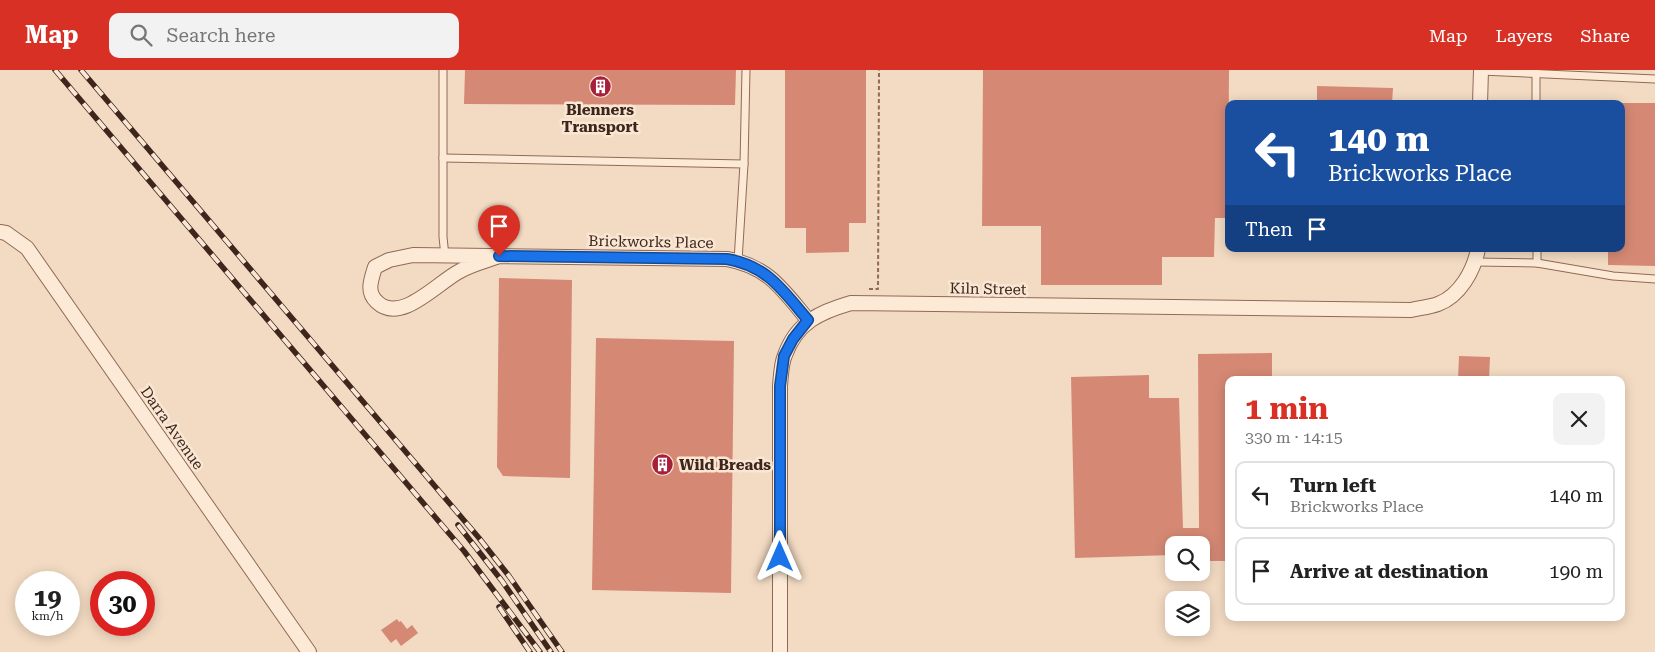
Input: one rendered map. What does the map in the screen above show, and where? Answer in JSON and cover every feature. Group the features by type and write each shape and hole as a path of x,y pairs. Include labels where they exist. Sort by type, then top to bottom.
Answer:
{"street":[{"path":"1480,100 1481,70"},
{"name":"Darra Avenue","path":"0,232 6,233 27,248 309,652"},
{"name":"Brickworks Place","path":"499,256 461,270 441,281 408,306 394,309 381,306 373,299 369,285 375,267 389,260 413,255 445,256 499,256 727,259 757,268 773,279 808,320"},
{"name":"Kiln Street","path":"780,652 780,386 784,356 793,339 808,320 829,310 851,303 1412,310 1440,303 1459,290 1477,255"}],"lane":[{"path":"443,70 443,237 445,256"},
{"path":"738,261 744,164 746,70"},
{"path":"1481,70 1655,79"},
{"path":"1536,73 1536,100"},
{"path":"443,158 744,164"},
{"path":"1537,252 1537,263"},
{"path":"1477,255 1613,276 1655,279"}],"path":[{"path":"867,303 868,290 878,289 879,70"}],"building":[{"name":"Blenners Transport","path":"465,70 736,70 735,105 464,104"},
{"path":"785,70 866,70 866,223 849,223 849,252 806,253 806,228 785,228"},
{"path":"983,70 1229,70 1229,100 1225,100 1225,218 1215,218 1214,257 1162,257 1162,285 1041,285 1041,226 982,226"},
{"path":"1317,86 1393,88 1392,100 1317,100"},
{"path":"1625,103 1655,103 1655,266 1608,265 1608,252 1625,252"},
{"path":"499,278 572,280 570,478 503,476 497,467"},
{"name":"Wild Breads","path":"596,338 734,341 731,593 592,590"},
{"path":"1272,353 1272,376 1225,376 1225,561 1210,561 1210,536 1165,536 1165,555 1075,558 1071,377 1149,375 1149,398 1179,398 1183,528 1199,528 1198,354"},
{"path":"1459,356 1490,357 1489,376 1458,376"},
{"path":"397,619 407,629 412,625 418,633 401,646 396,639 391,643 381,630"}],"railway":[{"path":"55,70 464,551 540,652"},
{"path":"81,70 479,538 509,576 562,652"},
{"path":"458,525 502,581 551,652"},
{"path":"499,607 530,652"}],"place":[{"name":"Blenners Transport","path":"600,87"},
{"name":"Wild Breads","path":"663,465"}],"route":[{"path":"499,256 727,259 743,262 757,268 773,279 808,320 793,339 784,356 780,386 780,557"}]}
